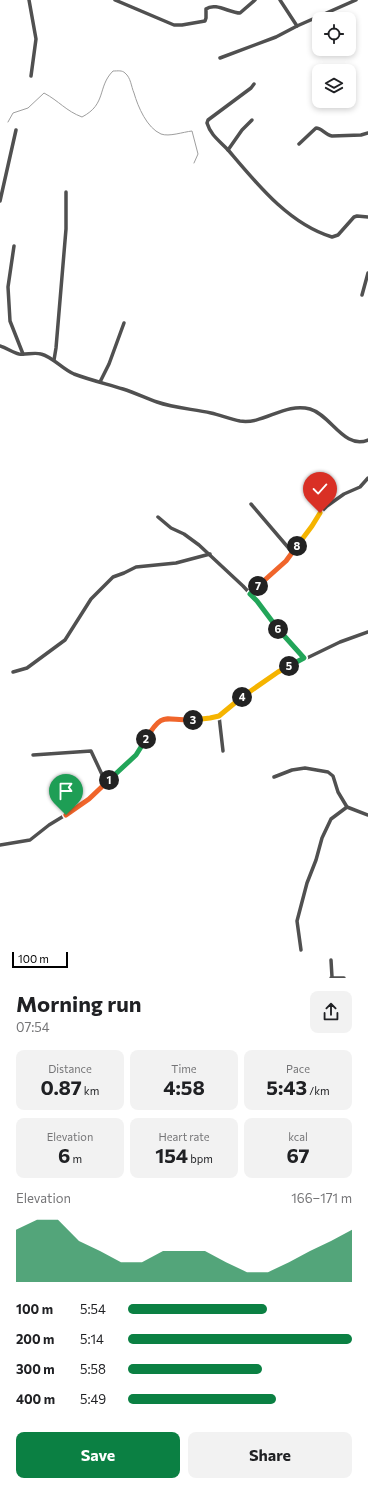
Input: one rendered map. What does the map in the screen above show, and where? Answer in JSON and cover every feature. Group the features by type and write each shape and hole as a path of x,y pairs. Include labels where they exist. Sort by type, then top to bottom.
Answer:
{"street":[{"path":"29,0 36,39 31,76"},
{"path":"115,0 163,21 178,25 205,21 206,9 209,7 240,13 255,0"},
{"path":"280,0 297,26"},
{"path":"220,58 276,37 356,0"},
{"path":"254,84 251,88 207,121 210,132 228,150 247,173 287,212 302,223 323,234 335,237 354,217 368,216"},
{"path":"228,150 242,130 252,120"},
{"path":"299,144 316,128 327,135 332,136 368,133"},
{"path":"0,200 16,130"},
{"path":"54,360 66,229 66,192"},
{"path":"14,246 8,287 10,321 23,354"},
{"path":"362,295 368,273"},
{"path":"100,382 109,364 124,323"},
{"path":"0,346 18,354 40,354 54,360 74,373 166,405 210,413 244,422 254,421 278,412 292,409 311,409 327,419 350,440 360,443 368,440"},
{"path":"250,594 286,561 320,513 327,506 344,494 360,487 368,478"},
{"path":"251,504 292,552"},
{"path":"158,517 171,528 184,534 210,554 250,594 304,658"},
{"path":"13,672 27,668 65,640 91,599 113,577 136,567 176,563 210,554"},
{"path":"0,845 30,840 49,825 80,806 136,755 153,727 159,721 167,719 189,720 219,716 272,676 304,658 340,642 368,632"},
{"path":"219,716 223,751"},
{"path":"32,755 91,751 106,783"},
{"path":"274,777 292,770 305,768 328,772 333,776 338,792 347,807 368,815"},
{"path":"301,950 296,920 307,883 316,860 322,838 331,819 347,807"},
{"path":"331,960 331,978 344,978"}],"waterway":[{"path":"8,122 13,113 28,108 44,93 71,112 82,117 95,107 99,101 105,83 113,71 121,71 129,77 138,104 151,127 164,135 192,131 198,154 194,163"}],"route":[{"path":"66,815 89,799 136,755 153,727 162,719 189,720 219,716 249,692 278,672 304,658 250,594 286,561 320,513"}]}
